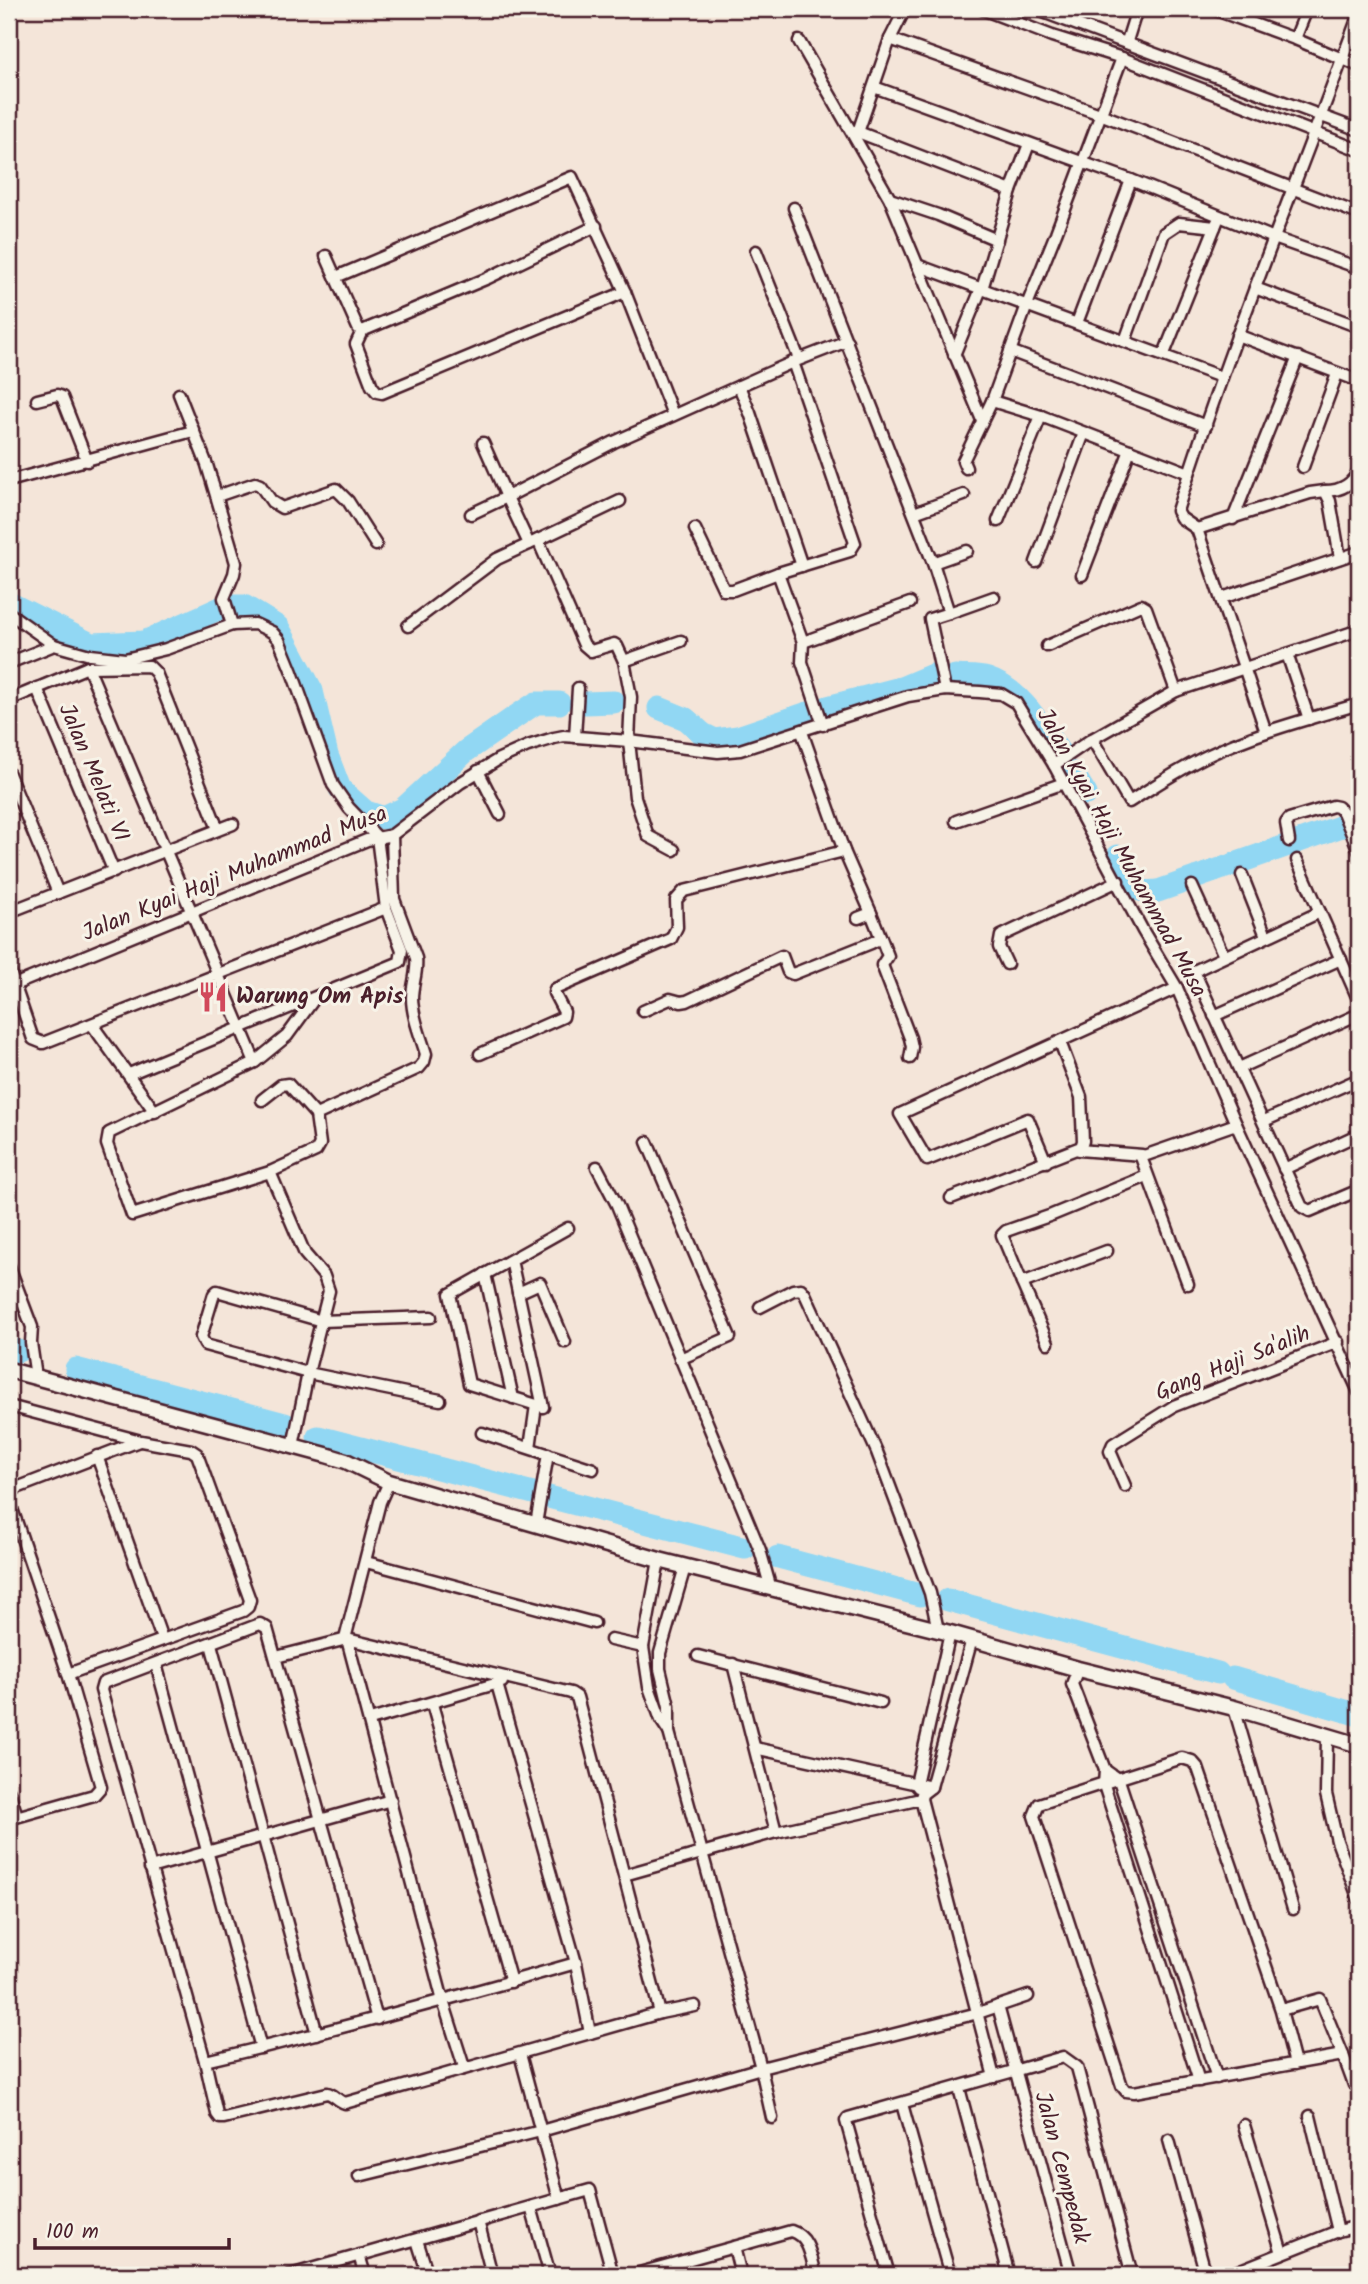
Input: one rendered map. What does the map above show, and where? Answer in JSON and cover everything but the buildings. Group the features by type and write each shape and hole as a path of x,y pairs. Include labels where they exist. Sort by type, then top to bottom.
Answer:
{"street":[{"path":"855,131 874,87 890,39 905,9"},
{"path":"982,9 1052,36 1122,58 1359,150"},
{"path":"1035,9 1127,41 1359,130"},
{"path":"1127,41 1137,9"},
{"path":"1213,9 1359,65"},
{"path":"1295,39 1307,9"},
{"path":"1266,732 1197,529 1181,518 1177,511 1221,377 1359,14"},
{"path":"890,39 1101,114 1359,214"},
{"path":"799,41 855,131 890,199 982,420"},
{"path":"965,468 963,461 992,401 1122,58"},
{"path":"874,87 1131,180 1274,238 1359,268"},
{"path":"855,131 1011,191"},
{"path":"954,355 982,289 1011,191 1029,144"},
{"path":"336,277 569,177 575,180 625,292 673,415"},
{"path":"1077,323 1131,180"},
{"path":"890,199 938,215 997,240"},
{"path":"794,208 914,513 949,614"},
{"path":"1164,354 1220,215"},
{"path":"1125,341 1164,233 1179,223 1215,227"},
{"path":"596,226 488,278 362,331 356,344 372,386 382,393 625,292"},
{"path":"695,529 724,590 730,591 850,551 855,543 796,361 756,251"},
{"path":"326,256 358,328 362,331"},
{"path":"917,265 1221,377"},
{"path":"1255,288 1359,327"},
{"path":"1237,335 1359,381"},
{"path":"471,514 673,415 848,341"},
{"path":"1010,351 1206,426"},
{"path":"1233,519 1298,357"},
{"path":"1303,467 1337,374"},
{"path":"739,386 802,566"},
{"path":"179,394 217,496 236,563 224,600 232,625"},
{"path":"37,400 57,395 62,397 87,461"},
{"path":"992,401 1041,416 1189,473"},
{"path":"998,521 1041,416"},
{"path":"9,481 193,431"},
{"path":"1036,562 1084,433"},
{"path":"483,443 507,497 533,542 584,645 591,651 616,644 624,662 631,697 629,741 635,797 645,830 652,839 674,850"},
{"path":"1082,575 1130,450"},
{"path":"1197,529 1316,491 1347,486 1359,469"},
{"path":"217,496 255,484 260,485 272,502 282,508 336,489 348,501 376,545"},
{"path":"1325,491 1340,558"},
{"path":"914,513 964,495"},
{"path":"408,626 497,559 620,501"},
{"path":"933,563 967,551"},
{"path":"1222,598 1359,552"},
{"path":"778,573 803,642 802,662 822,724"},
{"path":"945,690 930,619 994,597"},
{"path":"803,642 910,603"},
{"path":"1047,646 1142,605 1146,608 1176,691"},
{"path":"9,612 54,645 90,656 137,657 232,625 255,624 272,632 279,640 333,785 377,837 386,908 402,950 400,962 129,1074"},
{"path":"1054,765 1092,739 1176,691 1359,630"},
{"path":"624,662 681,641"},
{"path":"9,663 54,645"},
{"path":"1287,654 1309,719"},
{"path":"9,700 88,667 145,666 153,669 218,829"},
{"path":"88,667 255,1062"},
{"name":"Jalan Melati VI","path":"37,688 114,872"},
{"path":"575,737 578,688"},
{"name":"Jalan Kyai Haji Muhammad Musa","path":"12,985 377,837 393,835 478,771 527,746 554,738 629,741 718,752 740,750 908,696 945,690 1001,694 1016,703 1054,765 1177,988 1359,1392"},
{"path":"1092,739 1129,802 1207,756 1266,732 1359,704"},
{"path":"802,732 844,851 888,956 882,965 910,1038 911,1058"},
{"path":"478,771 500,814"},
{"path":"9,774 58,893"},
{"path":"956,821 1064,783"},
{"path":"1289,841 1286,823 1294,817 1333,806 1343,811 1359,851"},
{"path":"9,912 233,824"},
{"path":"316,1115 419,1068 425,1059 412,1003 416,958 394,899 393,835"},
{"path":"480,1054 563,1017 555,989 671,939 677,927 676,900 684,891 844,851"},
{"path":"1297,860 1359,1001"},
{"path":"1242,875 1266,936"},
{"path":"1007,964 999,947 1001,936 1118,881"},
{"path":"1192,886 1224,956"},
{"path":"9,969 12,985 33,1039 43,1044 386,908"},
{"path":"1320,912 1194,971 1302,1207 1307,1211 1359,1190"},
{"path":"858,918 871,913"},
{"path":"643,1011 670,999 687,1001 782,956 788,972 793,974 881,938"},
{"path":"1214,1016 1341,959"},
{"path":"1046,1162 1028,1119 927,1160 900,1114 1177,988"},
{"path":"262,1100 281,1085 288,1084 316,1115 319,1148 270,1172 132,1215 107,1139 110,1133 255,1062 286,1036 314,999"},
{"path":"1239,1068 1359,1014"},
{"path":"93,1026 155,1112"},
{"path":"1060,1042 1081,1097 1083,1142 1079,1150"},
{"path":"1264,1121 1359,1079"},
{"path":"951,1198 1079,1150 1142,1155 1236,1124"},
{"path":"1284,1169 1359,1134"},
{"path":"647,1142 730,1337 680,1359"},
{"path":"1142,1155 1147,1176 1188,1284"},
{"path":"597,1167 617,1205 760,1550 771,1589"},
{"path":"270,1172 305,1254 322,1273 329,1291 293,1444"},
{"path":"1048,1342 1002,1238 1004,1232 1147,1176"},
{"path":"511,1260 543,1407 468,1384 450,1294 568,1228"},
{"path":"1022,1283 1107,1251"},
{"path":"9,1266 32,1327 32,1354 36,1375"},
{"path":"485,1274 513,1398"},
{"path":"518,1293 540,1283 565,1342"},
{"path":"760,1307 793,1290 801,1289 805,1294 877,1452 930,1593 934,1612 944,1631 931,1719 916,1784"},
{"path":"431,1317 322,1321 217,1291 201,1337 205,1346 308,1373 440,1400"},
{"name":"Gang Haji Sa'alih","path":"1125,1486 1110,1451 1112,1444 1174,1406 1338,1342"},
{"path":"9,1370 293,1444 346,1461 390,1482 659,1560 944,1631 1078,1669 1234,1708 1359,1745"},
{"path":"530,1448 536,1405"},
{"path":"9,1406 141,1441 191,1450 199,1457 250,1600 243,1611 68,1674"},
{"path":"482,1433 593,1469"},
{"path":"9,1490 141,1441"},
{"path":"536,1524 548,1454"},
{"path":"97,1456 162,1639"},
{"path":"390,1482 380,1502 346,1639 370,1720 443,2001 464,2067"},
{"path":"9,1500 68,1674 101,1787 94,1795 13,1817 9,1791"},
{"path":"659,1560 643,1647 652,1696 661,1720 669,1732"},
{"path":"366,1562 594,1623"},
{"path":"685,1567 660,1653 660,1669 669,1706 669,1732 761,2068 772,2118"},
{"path":"377,2018 267,1628 263,1625 103,1682 101,1687 220,2118 327,2093 345,2103 464,2067 520,2054 660,2013 695,2006"},
{"path":"276,1657 346,1639 516,1678 571,1693 579,1700 660,2013"},
{"path":"924,1793 972,1639"},
{"path":"611,1640 643,1647"},
{"path":"211,1644 317,2034"},
{"path":"698,1656 881,1703"},
{"path":"156,1664 261,2048"},
{"path":"733,1664 776,1832"},
{"path":"1078,1669 1072,1684 1105,1770 1104,1785 1199,2081"},
{"path":"370,1720 516,1678"},
{"path":"497,1684 576,1963 590,2033"},
{"path":"432,1704 511,1982"},
{"path":"1234,1708 1293,1909"},
{"path":"931,1719 947,1726"},
{"path":"1327,1736 1326,1794 1337,1841 1359,1900"},
{"path":"755,1748 916,1784 924,1793 994,2077"},
{"path":"1295,2064 1281,2010 1198,1768 1192,1761 1182,1758 1039,1804 1034,1810 1034,1816 1126,2091 1134,2092 1217,2078 1295,2064 1343,2055"},
{"path":"1105,1770 1119,1780 1217,2078"},
{"path":"624,1875 924,1793"},
{"path":"150,1868 391,1800"},
{"path":"1153,1936 1169,1931"},
{"path":"205,2061 443,2001 576,1963"},
{"path":"359,2176 541,2131 761,2068 978,2013 1028,1996"},
{"path":"1281,2010 1320,2000 1354,2085"},
{"name":"Jalan Cempedak","path":"998,2006 1070,2275"},
{"path":"520,2054 559,2199"},
{"path":"889,2275 846,2121 848,2118 1063,2057 1077,2067 1132,2275"},
{"path":"958,2088 1009,2275"},
{"path":"902,2104 950,2275"},
{"path":"1310,2116 1338,2231"},
{"path":"1244,2125 1282,2253"},
{"path":"1169,2140 1206,2275"},
{"path":"293,2275 590,2190 613,2275"},
{"path":"531,2207 550,2275"},
{"path":"478,2221 492,2275"},
{"path":"1228,2275 1338,2231 1359,2226"},
{"path":"632,2275 791,2231 799,2234 808,2248 816,2275"},
{"path":"417,2240 428,2275"},
{"path":"734,2247 741,2275"},
{"path":"359,2255 365,2275"},
{"path":"676,2264 679,2275"}],"waterway":[{"path":"9,603 91,644 144,642 225,606 244,606 278,627 312,691 327,755 340,789 366,812 384,818 403,809 466,751 536,703 559,703"},
{"path":"828,707 901,688 932,675"},
{"path":"955,676 988,679 1010,691 1038,721 1060,753"},
{"path":"585,703 614,702"},
{"path":"659,708 686,719 703,734 715,740 738,737 808,713"},
{"path":"1073,773 1086,794"},
{"path":"1118,856 1127,878 1135,888 1148,892 1158,891 1359,820"},
{"path":"9,1349 18,1351"},
{"path":"76,1369 285,1424"},
{"path":"318,1437 745,1548"},
{"path":"778,1557 920,1595"},
{"path":"948,1600 1218,1673"},
{"path":"1233,1678 1359,1715"}],"place":[{"name":"Warung Om Apis","path":"213,997"}]}
